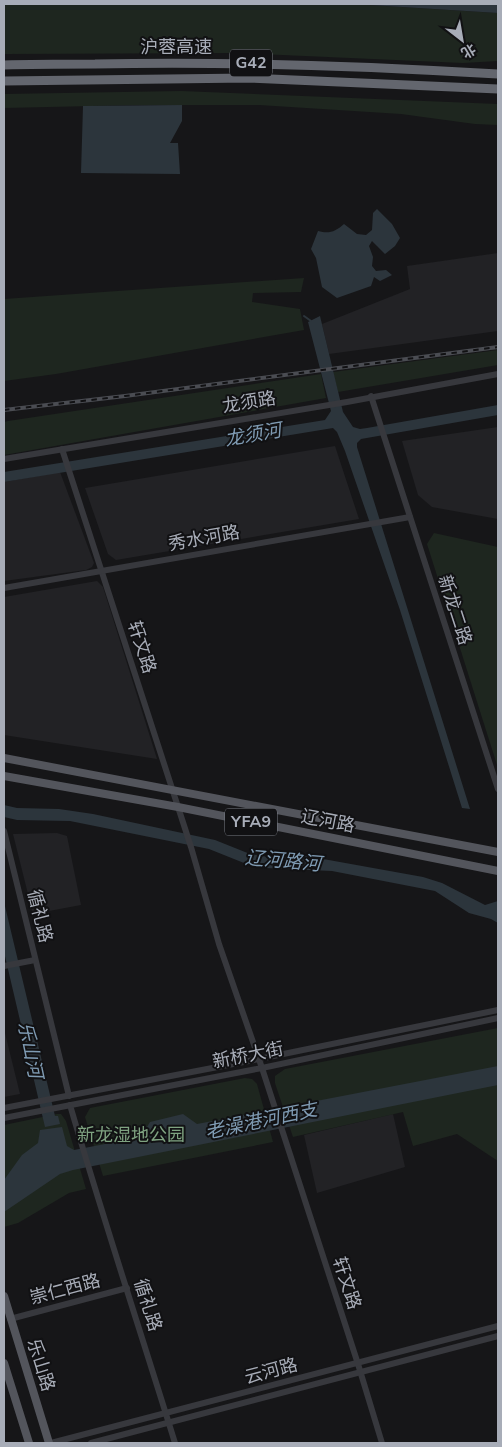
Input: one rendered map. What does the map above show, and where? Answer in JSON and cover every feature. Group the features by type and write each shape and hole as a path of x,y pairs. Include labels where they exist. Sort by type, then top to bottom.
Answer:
{"highway":[{"name":"沪蓉高速","path":"4,66 171,62 245,63 498,74"},
{"name":"沪蓉高速","path":"4,81 248,78 498,89"}],"main road":[{"name":"辽河路","path":"4,758 498,852"},
{"name":"辽河路","path":"4,776 178,807 498,871"},
{"name":"乐山路","path":"4,1296 50,1443"},
{"name":"乐山路","path":"4,1363 29,1443"}],"street":[{"name":"龙须路","path":"4,459 347,402 371,396 498,374"},
{"name":"新龙二路","path":"371,396 498,790"},
{"name":"轩文路","path":"62,449 173,790 219,944 259,1059"},
{"name":"秀水河路","path":"4,588 410,517"},
{"name":"循礼路","path":"4,831 69,1096"},
{"path":"4,965 36,960"},
{"name":"新桥大街","path":"4,1108 259,1059 498,1010"},
{"name":"新桥大街","path":"4,1118 262,1068 498,1018"},
{"path":"259,1059 262,1068"},
{"name":"轩文路","path":"262,1068 382,1443"},
{"name":"循礼路","path":"70,1105 90,1177 127,1288 174,1443"},
{"name":"崇仁西路","path":"10,1319 127,1288"},
{"name":"云河路","path":"50,1443 498,1326"},
{"name":"云河路","path":"91,1443 498,1336"}],"shaded area":[{"path":"498,253 498,331 329,354 322,324 410,289 407,266"},
{"path":"498,427 498,519 432,507 418,495 402,441"},
{"path":"335,446 359,519 116,560 108,554 85,488"},
{"path":"60,472 94,563 92,567 86,570 4,581 4,482"},
{"path":"97,581 103,587 157,759 4,735 4,597"},
{"path":"57,833 67,836 81,905 33,914 13,834"},
{"path":"4,1029 20,1094 4,1097"},
{"path":"393,1114 405,1167 317,1193 304,1135"}],"green space":[{"path":"354,4 498,13 498,61 463,63 238,53 4,54 4,5"},
{"path":"181,91 498,104 498,125 475,124 401,114 259,105 4,108 4,94"},
{"path":"304,278 301,292 253,293 252,302 300,309 304,330 56,374 4,381 4,299"},
{"path":"498,350 498,365 338,392 333,372"},
{"path":"321,374 326,398 4,455 4,422"},
{"path":"434,533 498,547 498,768 427,544"},
{"path":"498,1028 498,1161 457,1134 413,1146 403,1112 293,1137 275,1083 275,1076 285,1069"},
{"name":"新龙湿地公园","path":"245,1078 252,1079 257,1084 273,1142 103,1176 85,1117 90,1108"},
{"name":"新龙湿地公园","path":"61,1114 66,1121 86,1189 69,1193 18,1223 4,1227 4,1125"}],"water":[{"path":"354,4 498,4 498,13"},
{"path":"182,105 182,121 170,143 178,143 180,174 81,173 83,106"},
{"path":"377,209 392,224 400,238 395,246 385,254 372,241 369,246 373,257 372,266 376,271 386,270 392,275 380,281 374,277 371,286 337,298 322,287 316,258 311,249 318,231 332,232 344,224 357,234 366,235 372,230 373,213"},
{"name":"龙须河","path":"320,316 343,412 353,427 367,428 498,405 498,415 361,439 357,443 470,809 462,808 400,610 345,451 337,432 333,428 4,482 4,472 325,420 331,411 308,322"},
{"name":"辽河路河","path":"4,805 17,808 59,809 93,814 215,840 250,854 268,857 301,855 423,877 442,883 485,905 498,901 498,923 469,913 435,891 332,871 266,868 249,865 209,849 70,821 17,820 4,817"},
{"name":"乐山河","path":"4,902 55,1116 58,1116 60,1124 45,1127 4,952"},
{"name":"老澡港河西支","path":"498,1066 498,1085 73,1170 60,1174 4,1212 4,1180 22,1155 38,1143 40,1130 62,1127 67,1146 74,1150 141,1137 150,1122 183,1114 197,1124"}],"waterway":[{"path":"304,316 311,321"}],"railway":[{"path":"4,410 498,347"}]}
